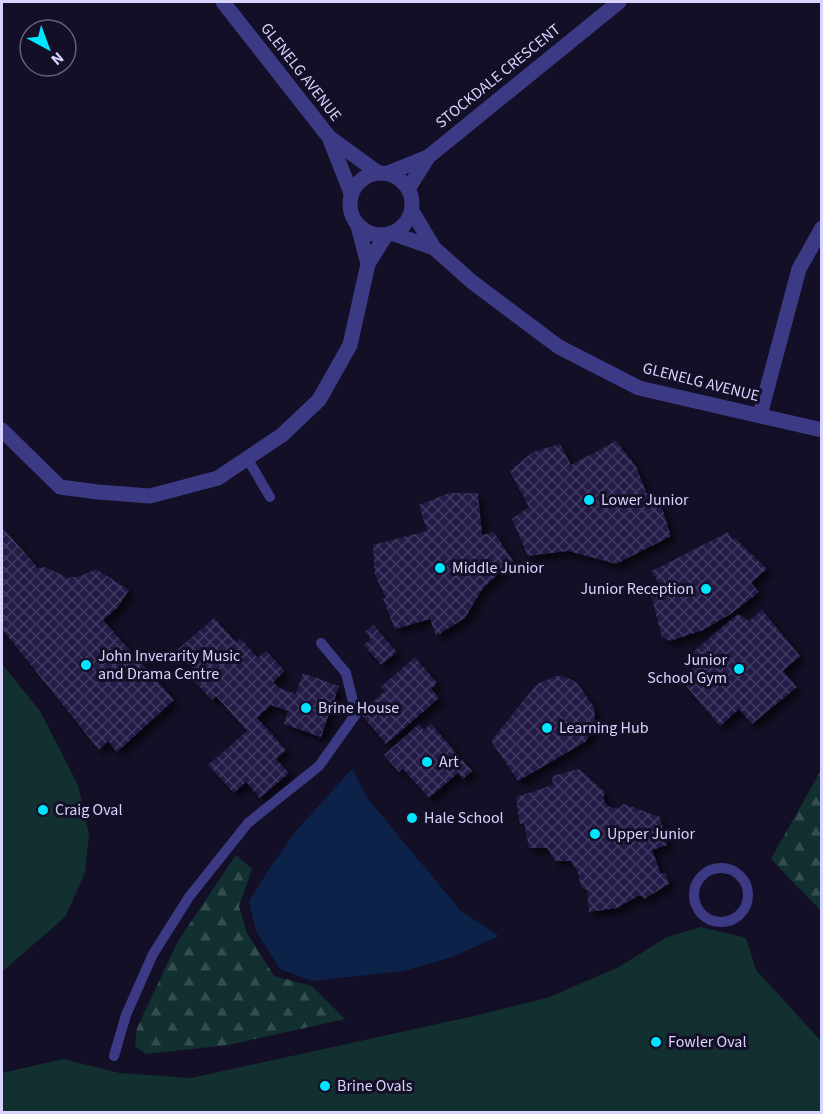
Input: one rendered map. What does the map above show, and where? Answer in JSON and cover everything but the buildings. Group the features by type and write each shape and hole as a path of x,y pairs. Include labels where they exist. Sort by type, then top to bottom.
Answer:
{"street":[{"name":"GLENELG AVENUE","path":"223,2 329,136 382,173 401,179 411,195 412,211 434,248 471,281 559,347 639,387 822,430"},
{"name":"STOCKDALE CRESCENT","path":"408,189 428,157 619,2"},
{"name":"GLENELG AVENUE","path":"329,136 351,193 351,213 358,226 375,235 389,234 434,248"},
{"name":"STOCKDALE CRESCENT","path":"382,173 428,157"},
{"path":"351,193 364,177 382,173"},
{"path":"2,430 60,487 150,496 218,478 282,435 320,400 350,345 368,264 389,234 407,222 412,211"},
{"path":"358,226 368,264"},
{"path":"760,415 799,269 822,228"}],"lane":[{"path":"247,458 270,498"},
{"path":"114,1056 126,1015 153,954 189,897 248,823 319,766 356,714 346,674 321,644"},
{"path":"720,868 737,873 747,887 748,896 746,905 735,918 717,922 709,919 697,907 694,890 704,874 720,868"}],"green space":[{"name":"Craig Oval","path":"2,664 40,711 78,785 89,835 85,873 65,917 2,972"},
{"path":"821,770 821,911 771,859"},
{"path":"236,855 252,869 239,906 247,933 274,976 312,986 345,1019 228,1045 146,1054 135,1046 137,1028 178,941"},
{"path":"701,927 746,938 756,970 821,1041 821,1112 2,1112 2,1073 63,1059 120,1073 191,1078 547,998 619,967 667,937"}],"water":[{"path":"352,769 368,799 461,911 499,936 452,957 404,971 312,981 280,969 256,931 249,901 296,831"}],"place":[{"name":"Lower Junior","path":"589,500"},
{"name":"Middle Junior","path":"440,568"},
{"name":"Junior Reception","path":"706,589"},
{"name":"John Inverarity Music and Drama Centre","path":"86,665"},
{"name":"Junior School Gym","path":"739,669"},
{"name":"Brine House","path":"306,708"},
{"name":"Learning Hub","path":"547,728"},
{"name":"Art","path":"427,762"},
{"name":"Craig Oval","path":"43,810"},
{"name":"Hale School","path":"412,818"},
{"name":"Upper Junior","path":"595,834"},
{"name":"Fowler Oval","path":"656,1042"},
{"name":"Brine Ovals","path":"325,1086"}]}
